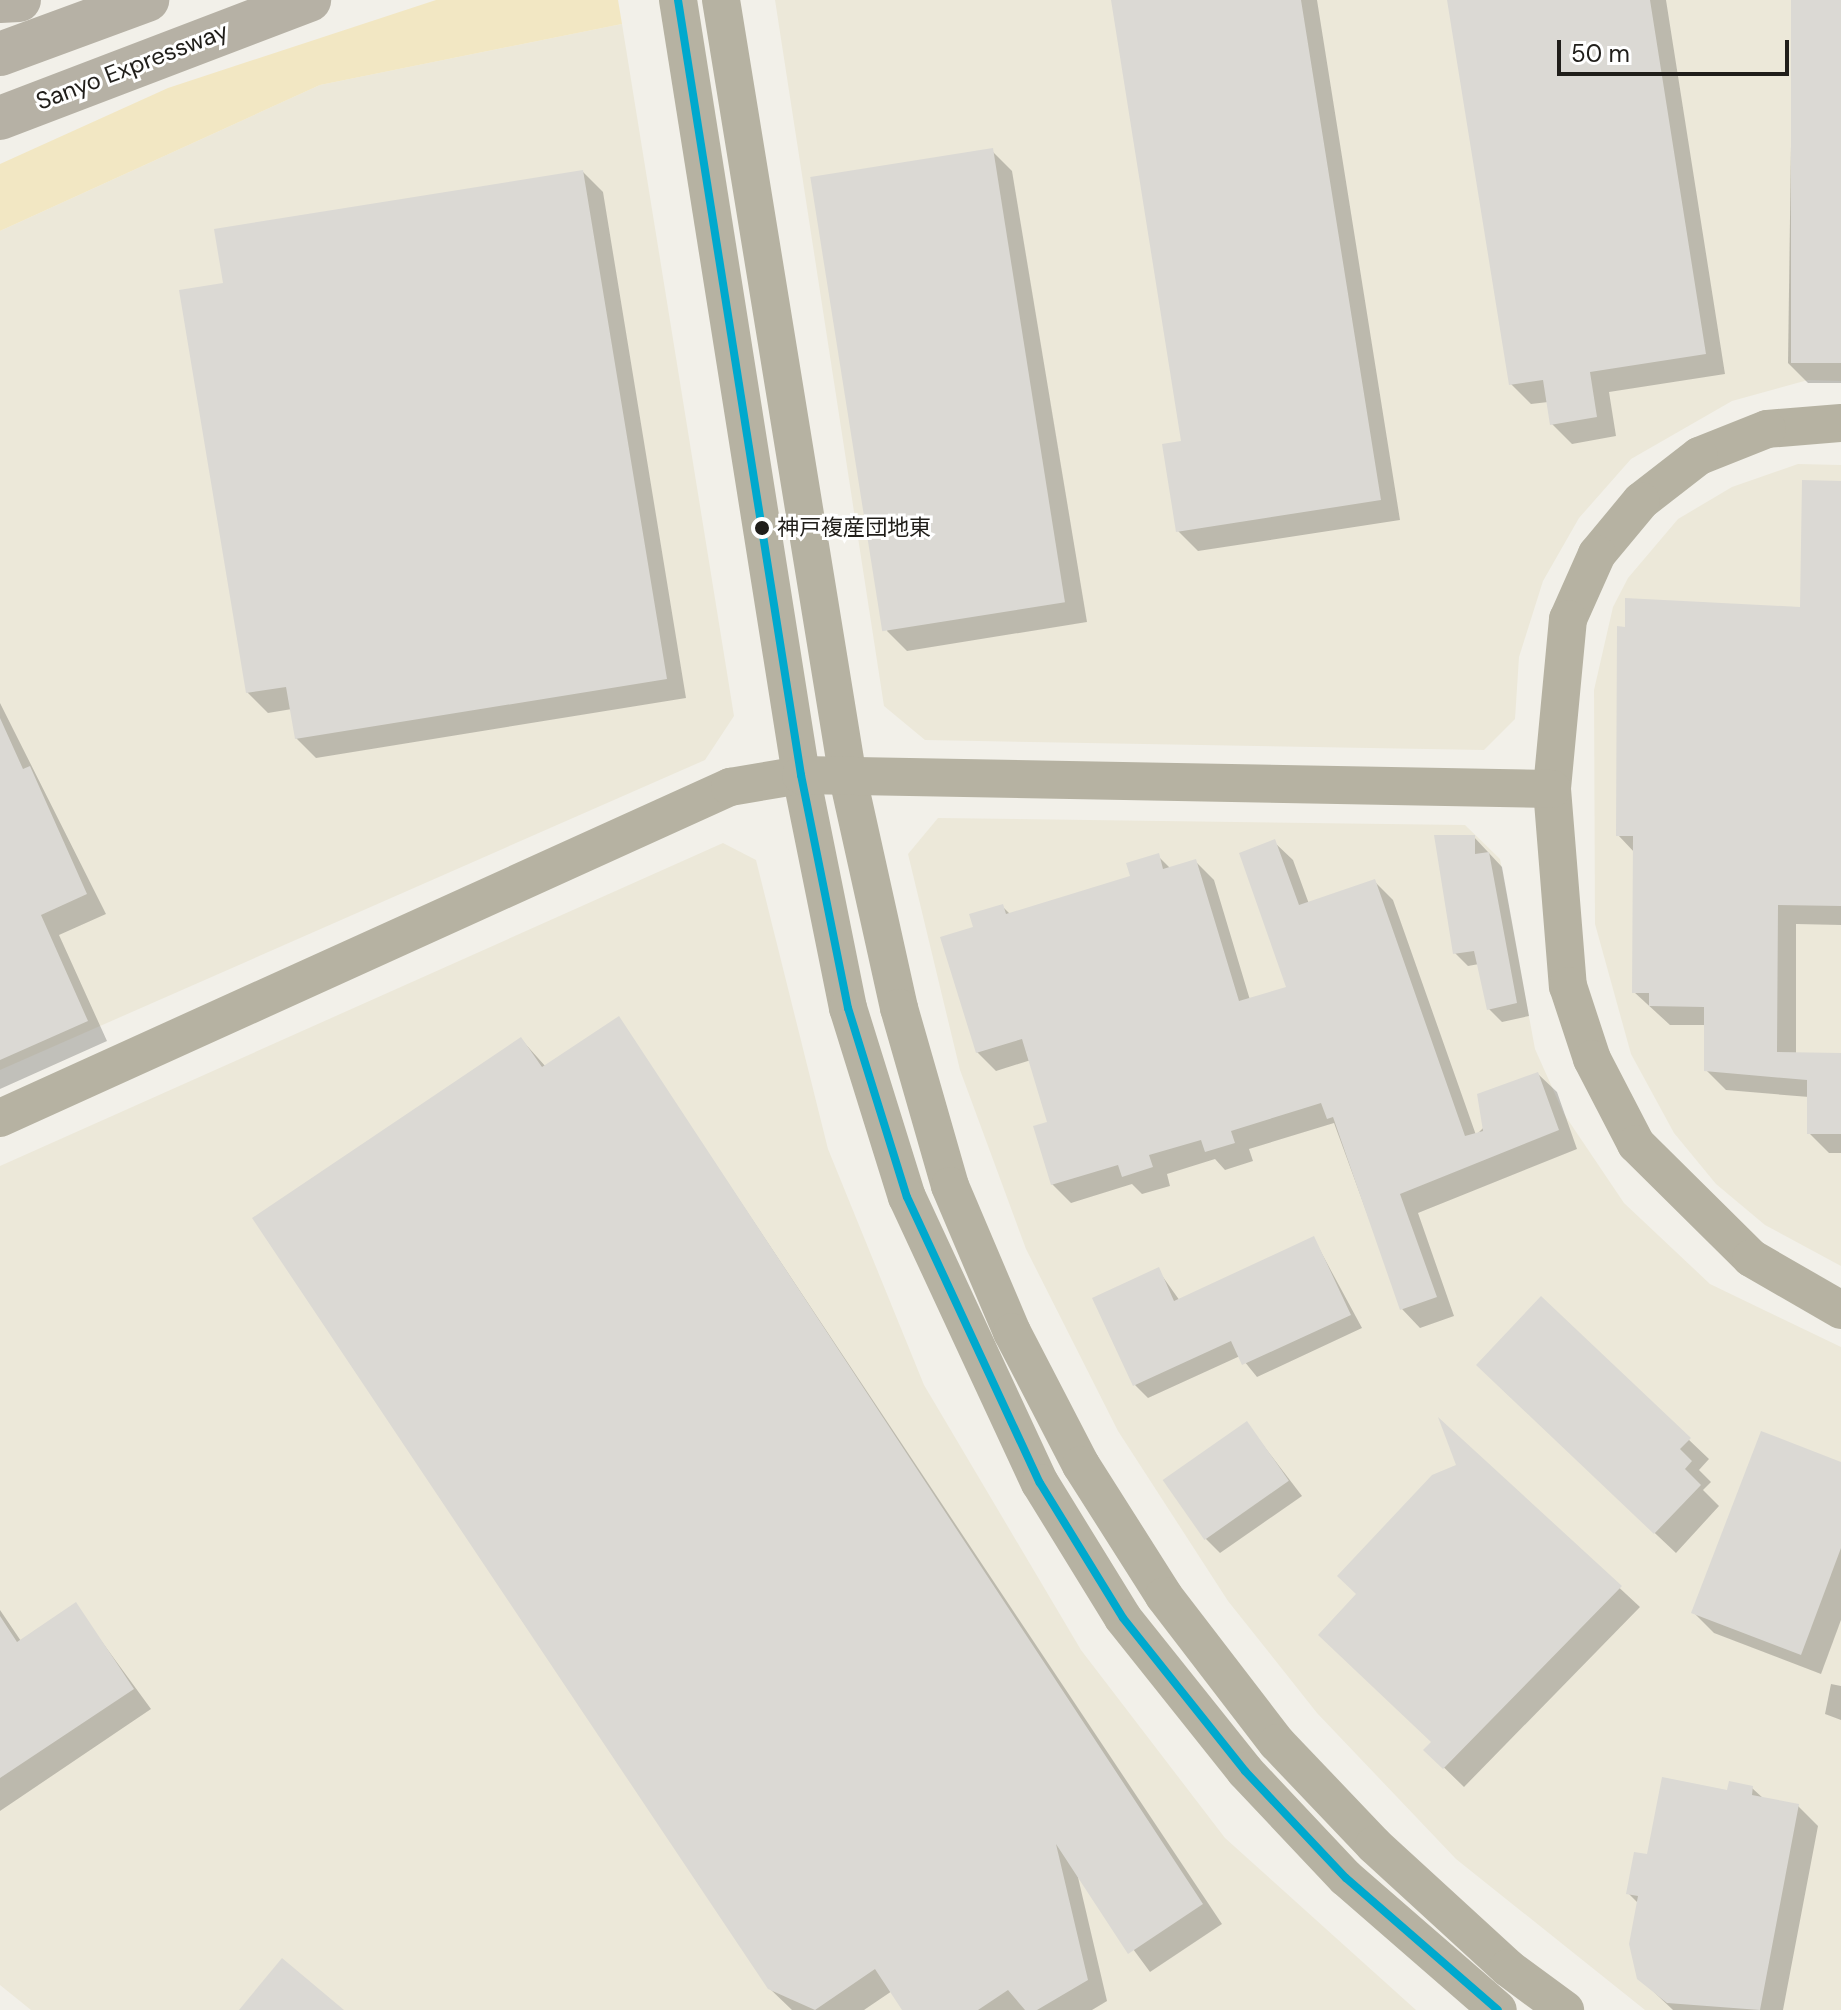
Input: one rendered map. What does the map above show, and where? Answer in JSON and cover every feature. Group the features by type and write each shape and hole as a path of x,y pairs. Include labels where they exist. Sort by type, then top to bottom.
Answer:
{"highway":[{"path":"0,1 19,0"},
{"path":"0,54 147,0"},
{"name":"Sanyo Expressway","path":"0,118 309,0"}],"street":[{"path":"678,0 801,775 848,1008 907,1197 1040,1483 1123,1618 1245,1771 1346,1878 1498,2010"},
{"path":"721,0 848,778 899,1008 950,1186 1012,1332 1081,1465 1164,1596 1277,1743 1396,1865 1565,2010"},
{"path":"1841,423 1767,429 1699,456 1641,501 1597,554 1568,619 1552,789 1568,986 1592,1059 1636,1144 1751,1258 1841,1310"},
{"path":"0,1118 730,787 801,775 1552,789"}],"shaded area":[{"path":"436,0 618,0 622,24 320,85 0,231 0,164 168,88"},
{"path":"775,0 1841,0 1841,381 1808,380 1732,401 1631,459 1579,518 1543,581 1519,657 1515,719 1484,750 925,740 884,706"},
{"path":"622,24 734,716 705,760 0,1070 0,231 320,85"},
{"path":"1798,464 1841,465 1841,1266 1765,1225 1716,1184 1674,1133 1631,1054 1595,924 1594,690 1613,607 1628,578 1678,519 1732,487"},
{"path":"938,818 1465,825 1500,859 1535,1049 1564,1114 1624,1203 1710,1284 1841,1347 1841,2010 1645,2010 1456,1859 1317,1713 1228,1601 1118,1431 1026,1249 960,1070 908,854"},
{"path":"723,843 756,860 828,1149 924,1385 1081,1650 1225,1838 1416,2010 31,2010 0,1985 0,1166"}],"building":[{"path":"1111,0 1301,0 1381,500 1176,532 1162,444 1181,441"},
{"path":"1447,0 1650,0 1706,354 1590,372 1597,417 1550,425 1543,380 1509,385"},
{"path":"1791,0 1841,0 1841,363 1791,363"},
{"path":"993,148 1065,602 882,631 810,177"},
{"path":"583,170 667,679 295,739 286,687 246,693 179,290 223,283 214,229"},
{"path":"1802,480 1841,481 1841,906 1778,905 1777,1052 1841,1053 1841,1134 1807,1134 1807,1080 1704,1071 1704,1007 1649,1006 1649,993 1632,993 1633,836 1616,836 1617,626 1625,627 1625,598 1800,607"},
{"path":"0,718 23,769 30,766 87,894 41,915 88,1021 0,1060"},
{"path":"1434,835 1475,835 1475,854 1489,852 1517,1003 1487,1010 1474,951 1453,954"},
{"path":"1275,839 1299,905 1375,879 1465,1136 1483,1131 1477,1094 1538,1072 1559,1130 1400,1194 1437,1297 1400,1310 1333,1117 1327,1119 1321,1103 1231,1131 1235,1143 1205,1152 1201,1140 1149,1155 1153,1167 1122,1177 1118,1165 1051,1185 1033,1126 1047,1122 1022,1039 976,1053 940,937 973,927 969,914 1003,904 1006,914 1130,876 1126,863 1159,853 1163,869 1196,859 1239,1001 1286,987 1239,853"},
{"path":"619,1016 1203,1904 1128,1954 1056,1844 1088,1980 1037,2010 1025,2010 1008,1990 978,2010 902,2010 875,1969 815,2010 768,1989 252,1218 521,1037 542,1067"},
{"path":"1314,1236 1351,1315 1242,1365 1231,1341 1133,1386 1092,1298 1159,1267 1174,1301"},
{"path":"1541,1296 1691,1438 1680,1449 1692,1461 1685,1469 1701,1485 1654,1534 1476,1365"},
{"path":"1438,1417 1622,1586 1443,1769 1423,1750 1431,1742 1318,1635 1356,1594 1337,1576 1432,1475 1456,1465"},
{"path":"1247,1421 1289,1481 1204,1540 1163,1480"},
{"path":"1761,1431 1841,1462 1841,1548 1801,1655 1691,1613"},
{"path":"76,1602 134,1689 0,1778 0,1616 17,1642"},
{"path":"1662,1777 1727,1790 1729,1781 1753,1786 1752,1795 1799,1804 1760,2010 1667,2003 1637,1979 1629,1944 1638,1896 1626,1894 1634,1852 1647,1854"},
{"path":"282,1958 344,2010 239,2010"}],"transit line":[{"path":"678,0 801,775 848,1008 907,1197 1040,1483 1123,1618 1245,1771 1346,1878 1498,2010"}],"place":[{"name":"神戸複産団地東","path":"762,528"}]}
